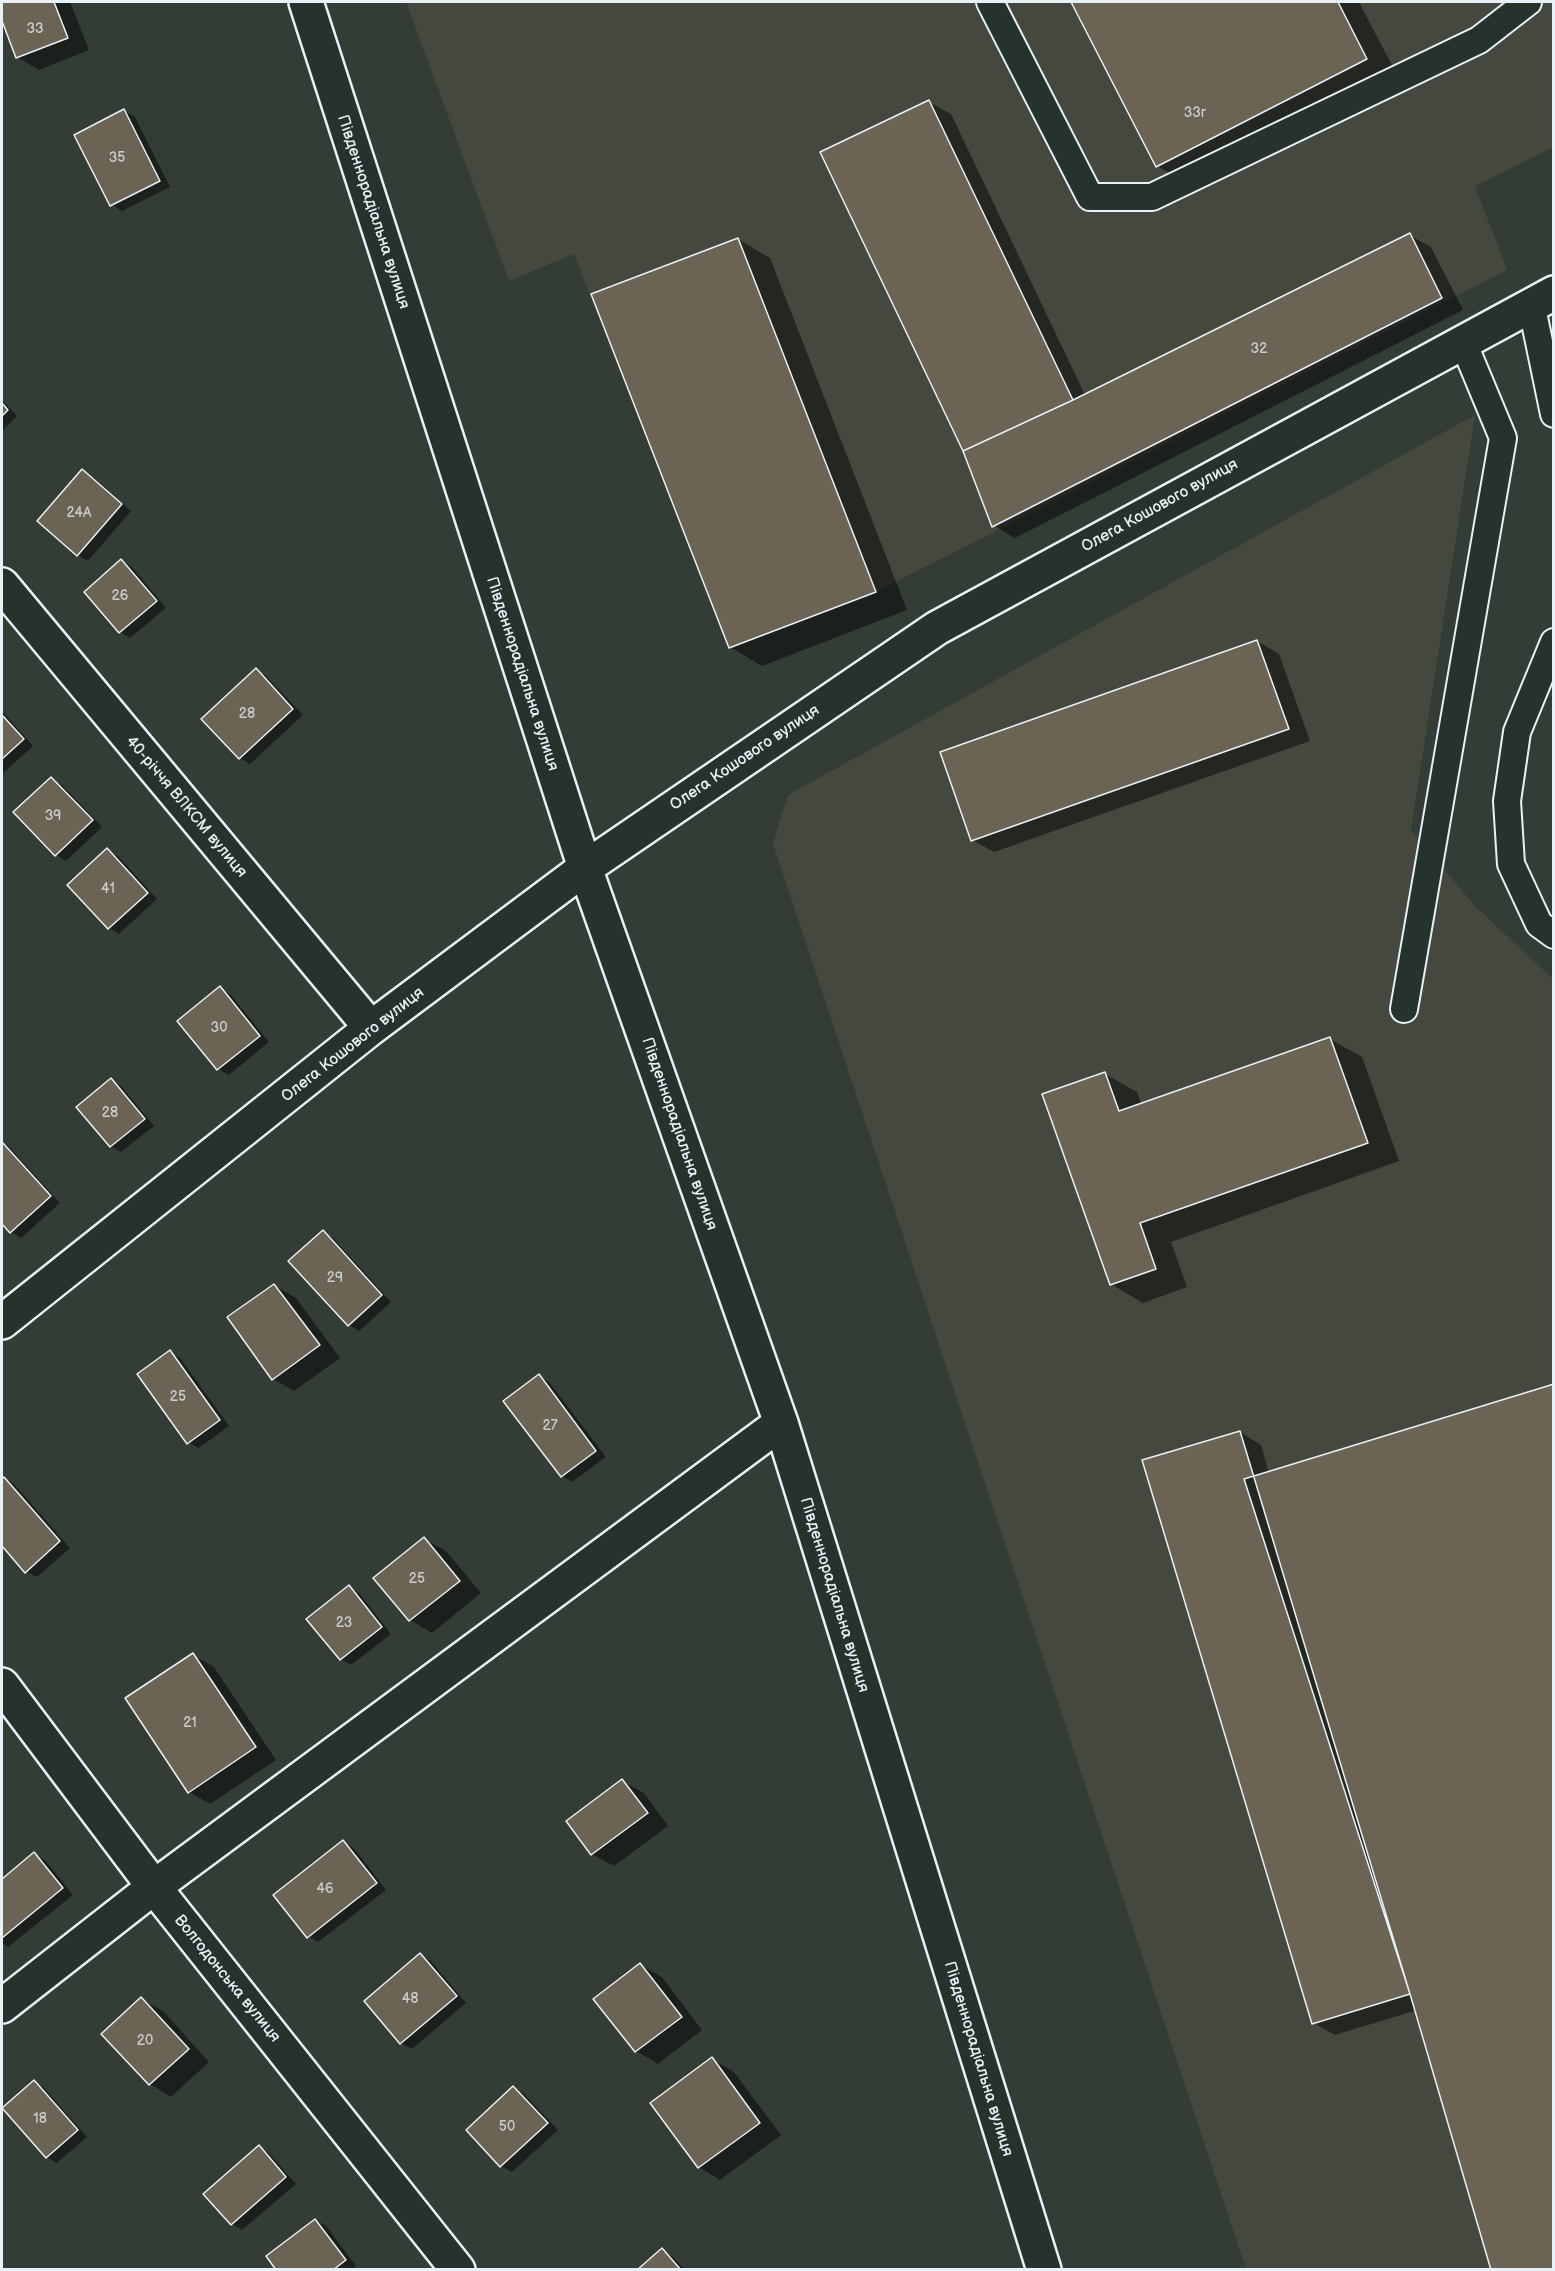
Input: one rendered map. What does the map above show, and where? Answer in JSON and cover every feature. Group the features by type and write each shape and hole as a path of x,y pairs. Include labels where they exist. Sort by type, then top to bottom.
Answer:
{"street":[{"name":"Південнорадіальна вулиця","path":"306,2 585,868 781,1423 1044,2270"},
{"name":"Олега Кошового вулиця","path":"2,1322 371,1028 585,868 937,628 1543,298"},
{"name":"40-річчя ВЛКСМ вулиця","path":"2,585 371,1028"},
{"path":"2,2006 154,1887 781,1423"},
{"name":"Волгодонська вулиця","path":"2,1685 154,1887 458,2270"}],"lane":[{"path":"990,2 1090,197 1152,197 1479,40 1528,2"},
{"path":"1543,298 1554,414"},
{"path":"1404,1009 1503,438 1463,342"},
{"path":"1554,642 1517,732 1507,801 1510,864 1539,924 1554,934"}],"shaded area":[{"path":"406,2 1553,2 1553,147 1475,186 1507,270 876,592 729,648 574,254 509,281"},
{"path":"1475,415 1411,830 1475,906 1553,979 1553,2269 1246,2269 773,844 788,795"}],"building":[{"path":"2,2 54,2 68,38 16,58 2,21"},
{"path":"1071,2 1338,2 1367,59 1156,167"},
{"path":"929,100 1073,400 963,451 820,152"},
{"path":"124,109 160,181 110,206 74,135"},
{"path":"1410,233 1442,298 992,527 963,451 1073,400"},
{"path":"738,238 876,592 729,648 591,294"},
{"path":"2,403 8,410 2,416"},
{"path":"82,469 122,504 77,556 37,521"},
{"path":"121,559 157,601 119,633 84,592"},
{"path":"1257,640 1289,729 971,841 940,752"},
{"path":"256,668 293,709 239,759 201,719"},
{"path":"2,715 24,739 2,759"},
{"path":"51,777 93,820 55,856 13,812"},
{"path":"107,848 148,893 108,929 67,885"},
{"path":"220,986 260,1036 217,1070 177,1021"},
{"path":"1330,1037 1368,1143 1140,1223 1156,1269 1110,1285 1042,1094 1105,1072 1119,1111"},
{"path":"111,1078 145,1119 110,1147 76,1107"},
{"path":"2,1142 51,1196 10,1233 2,1224"},
{"path":"323,1230 382,1295 348,1326 288,1261"},
{"path":"274,1284 320,1345 272,1380 227,1317"},
{"path":"170,1350 220,1420 187,1444 137,1374"},
{"path":"539,1374 596,1451 561,1477 503,1401"},
{"path":"1554,1384 1554,2270 1491,2270 1410,1994 1244,1479"},
{"path":"1240,1431 1410,1994 1312,2024 1142,1460"},
{"path":"4,1477 60,1541 25,1573 2,1546 2,1479"},
{"path":"424,1537 460,1581 409,1621 373,1578"},
{"path":"349,1585 382,1627 340,1660 306,1619"},
{"path":"193,1653 256,1747 188,1793 125,1698"},
{"path":"622,1779 648,1813 591,1855 566,1821"},
{"path":"343,1840 377,1883 307,1938 273,1895"},
{"path":"34,1852 63,1888 2,1938 2,1879"},
{"path":"420,1953 457,1996 400,2044 364,2001"},
{"path":"640,1963 682,2017 635,2052 593,1999"},
{"path":"141,1997 189,2049 149,2085 101,2034"},
{"path":"712,2057 760,2123 698,2168 650,2103"},
{"path":"34,2080 78,2130 46,2158 2,2108"},
{"path":"513,2086 548,2123 500,2167 466,2130"},
{"path":"259,2145 286,2177 231,2225 203,2194"},
{"path":"315,2219 346,2260 333,2270 276,2270 266,2256"},
{"path":"662,2248 681,2270 637,2270"}]}
